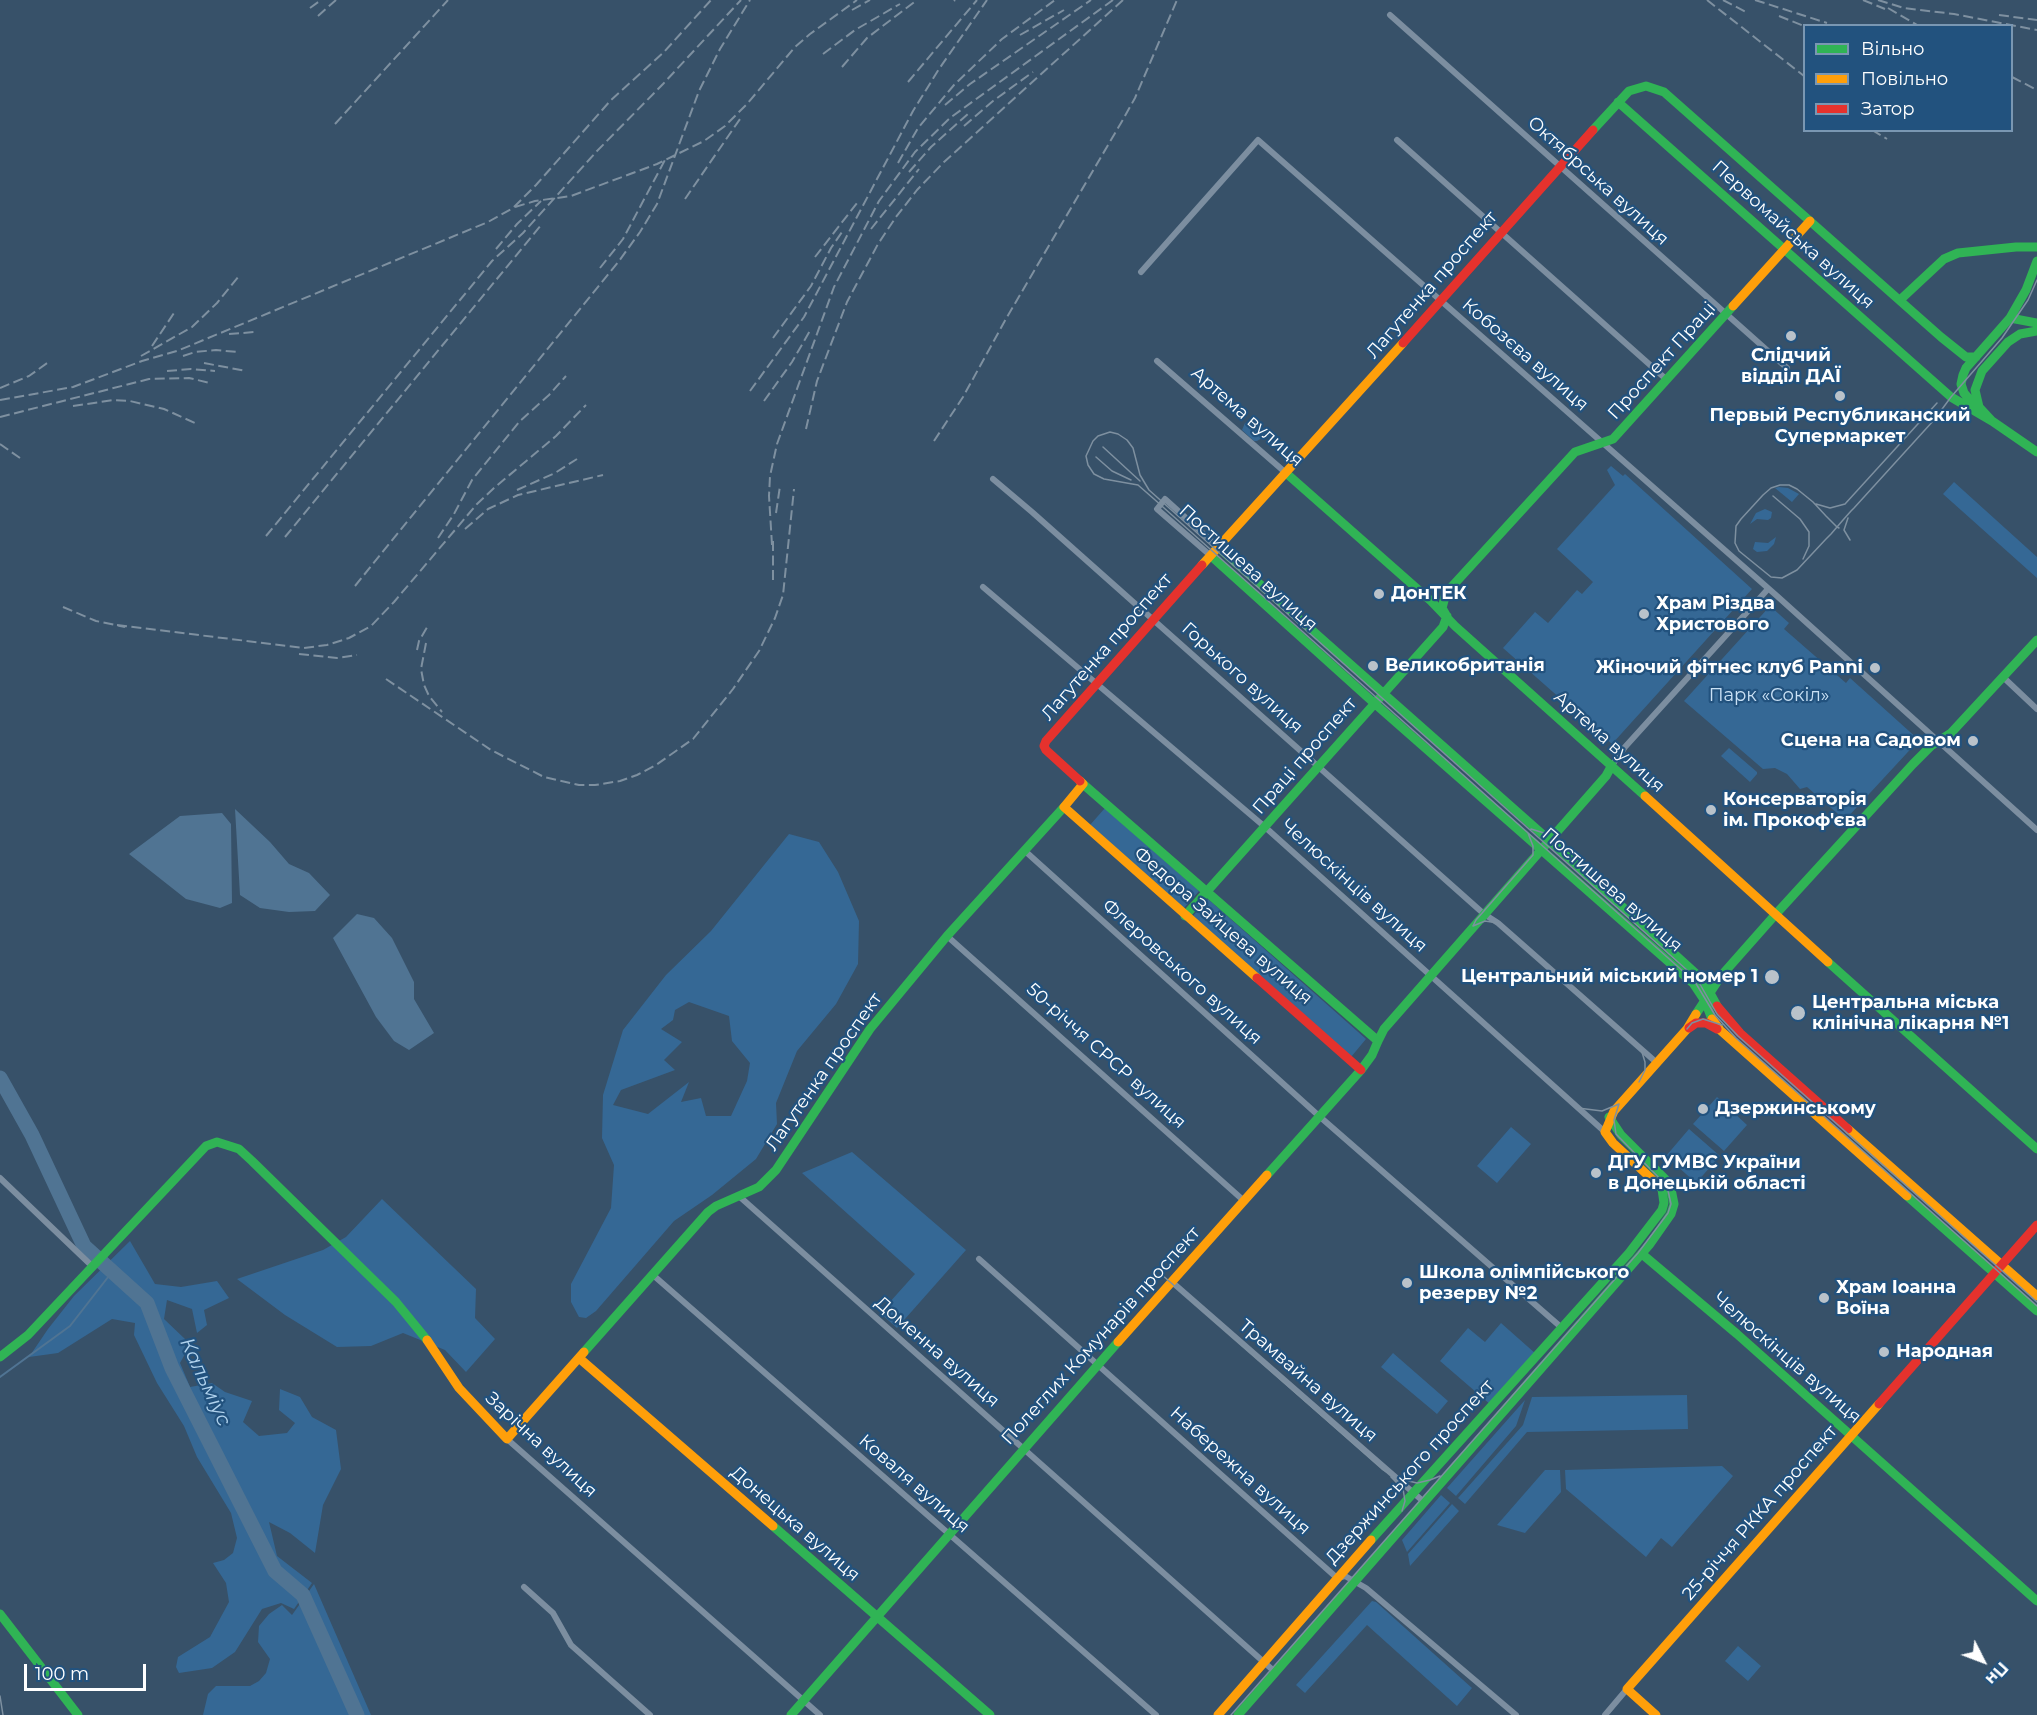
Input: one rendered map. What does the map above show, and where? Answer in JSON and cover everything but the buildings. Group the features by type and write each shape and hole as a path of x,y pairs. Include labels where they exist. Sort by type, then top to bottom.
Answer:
{"street":[{"name":"Октябрська вулиця","path":"1390,15 1786,368"},
{"name":"Лагутенка проспект","path":"507,1439 708,1212 716,1206 759,1187 776,1170 870,1029 947,936 1083,784 1044,746 1046,741 1152,619 1618,102 1629,92 1646,86 1664,92"},
{"name":"Первомайська вулиця","path":"1664,92 1966,357 1976,357"},
{"name":"Первомайська вулиця","path":"1618,102 1946,393 1992,421"},
{"name":"Кобозєва вулиця","path":"1141,272 1258,140 1768,589 2037,830"},
{"path":"1397,140 1667,380"},
{"name":"Проспект Праці","path":"1447,616 1442,608 1446,593 1575,452 1613,439 1810,221"},
{"path":"1900,300 1944,259 1958,253 2037,247"},
{"path":"2036,450 1992,421 1969,401 1961,384 1966,368 2010,318 2026,290 2037,261"},
{"path":"2010,318 2036,328"},
{"path":"1992,421 1979,407 1976,397 1976,384 1982,371 2008,342 2019,334 2036,328"},
{"name":"Артема вулиця","path":"1157,361 1447,616 1775,915 2037,1149"},
{"name":"Горького вулиця","path":"993,479 1484,914 1498,923 1657,1063"},
{"name":"Постишева вулиця","path":"2037,1296 1740,1033 1719,1009 1703,980 1545,844 1374,703 1157,509 1165,499 1383,694 1545,844 1693,983 1705,1001 1713,1022 1720,1030 2037,1311"},
{"name":"Челюскінців вулиця","path":"983,587 1264,827 1605,1132"},
{"path":"1484,914 1606,776 1625,747 1768,589"},
{"name":"Праці проспект","path":"1185,916 1443,627 1447,616"},
{"path":"1629,1253 1662,1210 1664,1196 1657,1183 1605,1132 1610,1117 1687,1029 1723,973 1913,764 1931,746 1951,733 2037,640"},
{"path":"2002,677 2037,709"},
{"name":"Федора Зайцева вулиця","path":"1083,784 1378,1041"},
{"name":"Федора Зайцева вулиця","path":"1064,807 1361,1070"},
{"name":"Флеровського вулиця","path":"1025,851 1319,1116"},
{"name":"Полеглих Комунарів проспект","path":"791,1715 1243,1200 1361,1070 1372,1055 1384,1029 1484,914"},
{"name":"50-річчя СРСР вулиця","path":"947,936 1243,1200"},
{"path":"1687,1029 1696,1023 1706,1023 1720,1030"},
{"path":"1319,1116 1562,1329"},
{"path":"1610,1117 1621,1135 1664,1176 1673,1194 1674,1204 1671,1214 1642,1254 1629,1253"},
{"name":"Зарічна вулиця","path":"92,1266 206,1146 217,1142 238,1149 396,1302 422,1332 459,1388 507,1439 820,1715"},
{"path":"0,1178 92,1266 28,1335 0,1357"},
{"name":"Доменна вулиця","path":"740,1197 1275,1672"},
{"name":"25-річчя РККА проспект","path":"1605,1715 2037,1225"},
{"name":"Дзержинського проспект","path":"1218,1715 1413,1492 1629,1253"},
{"name":"Челюскінців вулиця","path":"1642,1254 1737,1334 2037,1601"},
{"name":"Дзержинського проспект","path":"1238,1715 1642,1254"},
{"name":"Набережна вулиця","path":"979,1258 1337,1578 1345,1576 1366,1588 1516,1715"},
{"name":"Коваля вулиця","path":"653,1275 1156,1715"},
{"name":"Трамвайна вулиця","path":"1173,1282 1424,1502"},
{"name":"Донецька вулиця","path":"579,1358 990,1715"},
{"path":"524,1587 553,1613 572,1645 650,1715"},
{"path":"0,1614 78,1715"},
{"path":"1627,1689 1656,1715"}],"green space":[{"path":"1252,421 1263,430 1262,438 1257,441 1242,430 1245,423"},
{"path":"1611,466 1623,476 1625,474 1752,589 1612,744 1503,648 1535,612 1548,623 1577,590 1582,594 1593,582 1557,549 1615,485 1607,470"},
{"path":"1954,482 2037,557 2037,578 1943,494"},
{"path":"1775,488 1788,488 1799,494 1792,502"},
{"path":"1765,509 1772,512 1771,518 1757,519 1750,524 1756,513"},
{"path":"1776,537 1774,544 1767,551 1757,552 1753,549 1755,542 1768,543"},
{"name":"Парк «Сокіл»","path":"1770,606 1789,623 1784,629 1846,683 1850,678 1919,740 1845,820 1807,787 1800,789 1787,774 1775,768 1763,769 1684,701"},
{"path":"1729,748 1757,772 1750,782 1721,756"},
{"path":"1105,808 1199,891 1184,908 1090,825"},
{"path":"789,834 819,842 838,872 859,921 858,964 836,1004 797,1051 776,1103 777,1124 756,1159 712,1195 674,1221 596,1311 586,1318 579,1317 571,1302 571,1284 611,1208 614,1165 602,1138 603,1095 623,1030 666,975 711,931","holes":["689,1002 729,1016 732,1041 750,1063 747,1081 731,1116 706,1116 701,1098 681,1102 689,1082 648,1114 613,1105 621,1090 675,1070 664,1060 682,1042 661,1029 673,1020 675,1010"]},
{"path":"1208,899 1366,1039 1351,1057 1192,917"},
{"path":"1717,1097 1747,1125 1724,1151 1693,1124"},
{"path":"1511,1127 1531,1144 1497,1183 1477,1166"},
{"path":"1689,1129 1720,1156 1696,1183 1666,1156"},
{"path":"852,1152 966,1250 897,1328 880,1313 915,1274 802,1173"},
{"path":"382,1199 476,1289 475,1318 495,1339 466,1372 445,1350 403,1333 371,1346 337,1347 285,1315 237,1279 323,1250 346,1237"},
{"path":"130,1241 155,1284 181,1287 217,1281 229,1298 204,1310 207,1325 197,1333 192,1309 167,1300 164,1319 185,1339 185,1354 180,1363 190,1387 212,1383 225,1392 252,1401 243,1422 259,1436 287,1433 295,1423 279,1410 280,1389 300,1397 312,1417 336,1430 341,1469 323,1505 315,1553 290,1533 269,1522 277,1556 312,1583 294,1609 281,1603 262,1609 235,1652 212,1668 179,1673 176,1667 178,1657 210,1637 229,1602 226,1583 213,1563 224,1560 233,1553 237,1538 231,1513 197,1457 184,1426 157,1383 134,1335 135,1323 112,1319 58,1353 29,1357 74,1296"},
{"path":"1501,1323 1536,1354 1491,1405 1440,1361 1468,1328 1485,1342"},
{"path":"1393,1353 1448,1401 1437,1414 1381,1367"},
{"path":"1687,1395 1688,1429 1527,1432 1465,1504 1458,1498 1523,1425 1532,1397"},
{"path":"1525,1400 1516,1426 1456,1496 1447,1488"},
{"path":"1722,1466 1733,1476 1672,1547 1661,1538 1646,1557 1566,1489 1565,1470"},
{"path":"1545,1470 1560,1470 1561,1492 1525,1533 1497,1525"},
{"path":"1441,1495 1450,1503 1407,1552 1402,1540"},
{"path":"1452,1504 1459,1511 1410,1566 1408,1554"},
{"path":"314,1584 371,1715 203,1715 208,1694 216,1686 250,1686 266,1673 270,1659 258,1642 259,1626 269,1614 282,1605 292,1615"},
{"path":"1372,1601 1376,1602 1472,1688 1457,1706 1367,1625 1305,1693 1296,1685"},
{"path":"1738,1646 1761,1666 1748,1681 1725,1661"}],"shaded area":[{"path":"235,809 270,842 289,864 309,873 330,895 315,911 289,912 260,908 240,895"},
{"path":"222,813 231,824 232,903 220,908 186,899 129,854 180,816"},
{"path":"357,914 374,918 392,938 414,982 414,999 434,1033 409,1050 394,1041 376,1017 333,938"}],"waterway":[{"name":"Кальміус","path":"0,1078 32,1135 84,1246 147,1303 172,1368 275,1571 303,1595 357,1715"},
{"path":"0,1377 70,1326 112,1272"}],"tram line":[{"path":"1839,528 1837,527 1826,516 1813,502 1797,489 1789,485 1780,485 1771,488 1741,519 1736,526 1735,543 1739,551 1771,577 1782,578 1797,570 1831,534 1843,520 1851,511 1934,420 2002,338 2028,300 2037,280"},
{"path":"1816,504 1830,508 1845,504 1937,403"},
{"path":"2037,1302 1738,1036 1717,1014 1697,979 1149,490 1140,475 1133,448 1127,440 1110,432 1098,436 1093,441 1086,456 1088,465 1094,474 1104,479 1138,485 1154,499 1695,982 1715,1015 1736,1038 2037,1306"},
{"path":"1103,447 1140,481"},
{"path":"1096,457 1112,471 1131,480"},
{"path":"1773,496 1800,519 1809,532 1809,546 1803,559"},
{"path":"1848,518 1844,530 1850,540"},
{"path":"1531,829 1544,833 1557,830"},
{"path":"1473,926 1533,855 1533,846 1528,833"},
{"path":"1473,926 1485,921 1498,923"},
{"path":"1687,1029 1692,1023 1703,1019 1722,1025"},
{"path":"1639,1082 1645,1070 1641,1049"},
{"path":"1578,1108 1602,1111 1619,1104"},
{"path":"1231,1715 1638,1253 1668,1213 1671,1204 1667,1186 1616,1134 1614,1120 1619,1104"},
{"path":"1161,1274 1382,1469 1396,1478 1417,1483 1440,1476"},
{"path":"1391,1477 1403,1489 1405,1501 1402,1511"},
{"path":"0,1696 3,1715"}],"railway":[{"path":"310,8 321,0"},
{"path":"318,16 336,0"},
{"path":"335,124 448,0"},
{"path":"0,400 73,387 142,361 177,351 488,222 513,208 611,100 664,52 711,0"},
{"path":"266,536 492,261 523,233 597,151 741,0"},
{"path":"355,586 619,261 640,232 657,204 699,91 720,49 750,0"},
{"path":"515,207 535,201 571,196 657,164 704,141 725,126 747,104 795,47 857,0"},
{"path":"852,10 870,0"},
{"path":"842,67 867,38 917,0"},
{"path":"908,82 977,0"},
{"path":"750,391 804,317 913,111 987,0"},
{"path":"898,163 918,128 954,85 1002,39 1055,0"},
{"path":"945,105 970,84 1091,0"},
{"path":"772,545 769,496 770,476 777,444 834,287 879,201 915,152 950,118 1113,0"},
{"path":"806,429 817,381 847,302 878,244 896,217 917,190 944,162 1123,0"},
{"path":"934,441 963,397 1135,98 1177,0"},
{"path":"1707,0 1803,75"},
{"path":"1723,0 1748,13"},
{"path":"1755,0 1827,23"},
{"path":"1863,0 1885,9"},
{"path":"1878,0 1904,8 1954,14 2006,24"},
{"path":"823,54 855,30 900,4"},
{"path":"1888,8 1916,24"},
{"path":"1020,35 1064,10"},
{"path":"1999,15 2037,20"},
{"path":"1779,16 1803,26"},
{"path":"2013,25 2037,30"},
{"path":"964,126 993,101 1033,72"},
{"path":"2013,78 2037,90"},
{"path":"909,172 931,147 969,113"},
{"path":"685,199 740,119"},
{"path":"1875,132 1887,139"},
{"path":"600,268 623,239 666,158"},
{"path":"871,229 919,169"},
{"path":"496,249 541,201"},
{"path":"815,257 857,203"},
{"path":"285,537 542,224"},
{"path":"773,338 811,286 842,232"},
{"path":"141,356 192,327 217,303 239,276"},
{"path":"152,346 174,313"},
{"path":"764,401 792,362 811,329"},
{"path":"229,334 255,332"},
{"path":"183,356 216,350 238,352"},
{"path":"0,388 29,376 50,361"},
{"path":"204,363 246,371"},
{"path":"167,371 191,369 215,371"},
{"path":"438,538 472,480 520,421 566,376"},
{"path":"0,417 149,379 189,378 210,383"},
{"path":"73,406 114,400 130,401 164,409 195,423"},
{"path":"117,625 304,648 327,645 349,638 371,626 477,504 556,436 586,405"},
{"path":"0,444 20,458"},
{"path":"517,490 555,473 577,459"},
{"path":"465,529 488,509 518,495 603,475"},
{"path":"776,513 780,486"},
{"path":"386,679 491,750 544,777 579,785 595,785 620,781 637,775 656,765 693,739 733,689 759,651 783,595 794,489"},
{"path":"773,537 773,580"},
{"path":"63,607 96,621 125,627"},
{"path":"417,650 419,641 429,624"},
{"path":"426,643 421,669 424,685 429,696 442,712"},
{"path":"299,654 337,658 357,655"}],"traffic: fast":[{"path":"1593,130 1629,91 1646,86 1664,92 1941,337 1966,357 1976,357"},
{"path":"1618,102 1951,397 1992,421"},
{"path":"1900,300 1944,259 1958,253 2037,247"},
{"path":"1976,407 1964,393 1961,384 1963,375 1966,368 2010,318 2026,290 2037,261"},
{"path":"1446,615 1442,608 1446,593 1575,452 1613,439 1733,306"},
{"path":"2010,318 2037,323"},
{"path":"2037,331 2020,334 2008,342 1982,371 1975,390 1979,407 1992,421 2037,452"},
{"path":"1286,473 1431,601 1455,626 1645,796"},
{"path":"1218,547 1549,840 1703,980 1717,1006"},
{"path":"1211,556 1374,703 1693,983 1705,1001 1712,1019"},
{"path":"1185,916 1443,627 1447,616"},
{"path":"1696,1014 1721,976 1775,915 1913,764 1931,746 1951,733 2037,640"},
{"path":"1378,1041 1384,1029 1606,776 1612,765"},
{"path":"1083,784 1378,1041 1372,1055 1361,1070 1267,1175"},
{"path":"584,1352 708,1212 716,1206 759,1187 776,1170 870,1029 947,936 1064,807"},
{"path":"1828,962 2037,1149"},
{"path":"1238,1715 1650,1244 1671,1214 1674,1204 1670,1184 1621,1135 1609,1117"},
{"path":"0,1357 28,1335 206,1146 217,1142 239,1149 252,1161 396,1302 427,1340"},
{"path":"1371,1540 1629,1253 1662,1210 1664,1203 1662,1189 1655,1182"},
{"path":"1907,1196 2037,1311"},
{"path":"1642,1254 1737,1334 2037,1601"},
{"path":"791,1715 1118,1342"},
{"path":"773,1526 990,1715"},
{"path":"0,1614 78,1715"}],"traffic: slow":[{"path":"1733,306 1810,221"},
{"path":"1202,565 1403,343"},
{"path":"1080,781 1083,784 1064,807 1257,978"},
{"path":"1645,796 1828,962"},
{"path":"1655,1182 1613,1143 1605,1132 1614,1111 1687,1029 1696,1014"},
{"path":"1712,1019 1720,1030 1907,1196"},
{"path":"1848,1129 2037,1296"},
{"path":"1118,1342 1267,1175"},
{"path":"427,1340 459,1388 507,1439 584,1352"},
{"path":"579,1358 773,1526"},
{"path":"1656,1715 1627,1689 1879,1404"},
{"path":"1218,1715 1371,1540"}],"traffic: jam":[{"path":"1403,343 1593,130"},
{"path":"1080,781 1046,750 1044,746 1046,741 1202,565"},
{"path":"1257,978 1361,1070"},
{"path":"1717,1006 1740,1033 1848,1129"},
{"path":"1689,1028 1696,1023 1706,1023 1717,1029"},
{"path":"1879,1404 2037,1225"}],"place":[{"name":"Слідчий відділ ДАЇ","path":"1791,336"},
{"name":"Первый Республиканский Супермаркет","path":"1840,396"},
{"name":"ДонТЕК","path":"1379,594"},
{"name":"Храм Різдва Христового","path":"1644,614"},
{"name":"Великобританія","path":"1373,666"},
{"name":"Жіночий фітнес клуб Panni","path":"1875,668"},
{"name":"Сцена на Садовом","path":"1973,741"},
{"name":"Консерваторія ім. Прокоф'єва","path":"1711,810"},
{"name":"Центральний міський номер 1","path":"1772,977"},
{"name":"Центральна міська клінічна лікарня №1","path":"1798,1013"},
{"name":"Дзержинському","path":"1703,1109"},
{"name":"ДГУ ГУМВС України в Донецькій області","path":"1596,1173"},
{"name":"Школа олімпійського резерву №2","path":"1407,1283"},
{"name":"Храм Іоанна Воїна","path":"1824,1298"},
{"name":"Народная","path":"1884,1352"}]}
